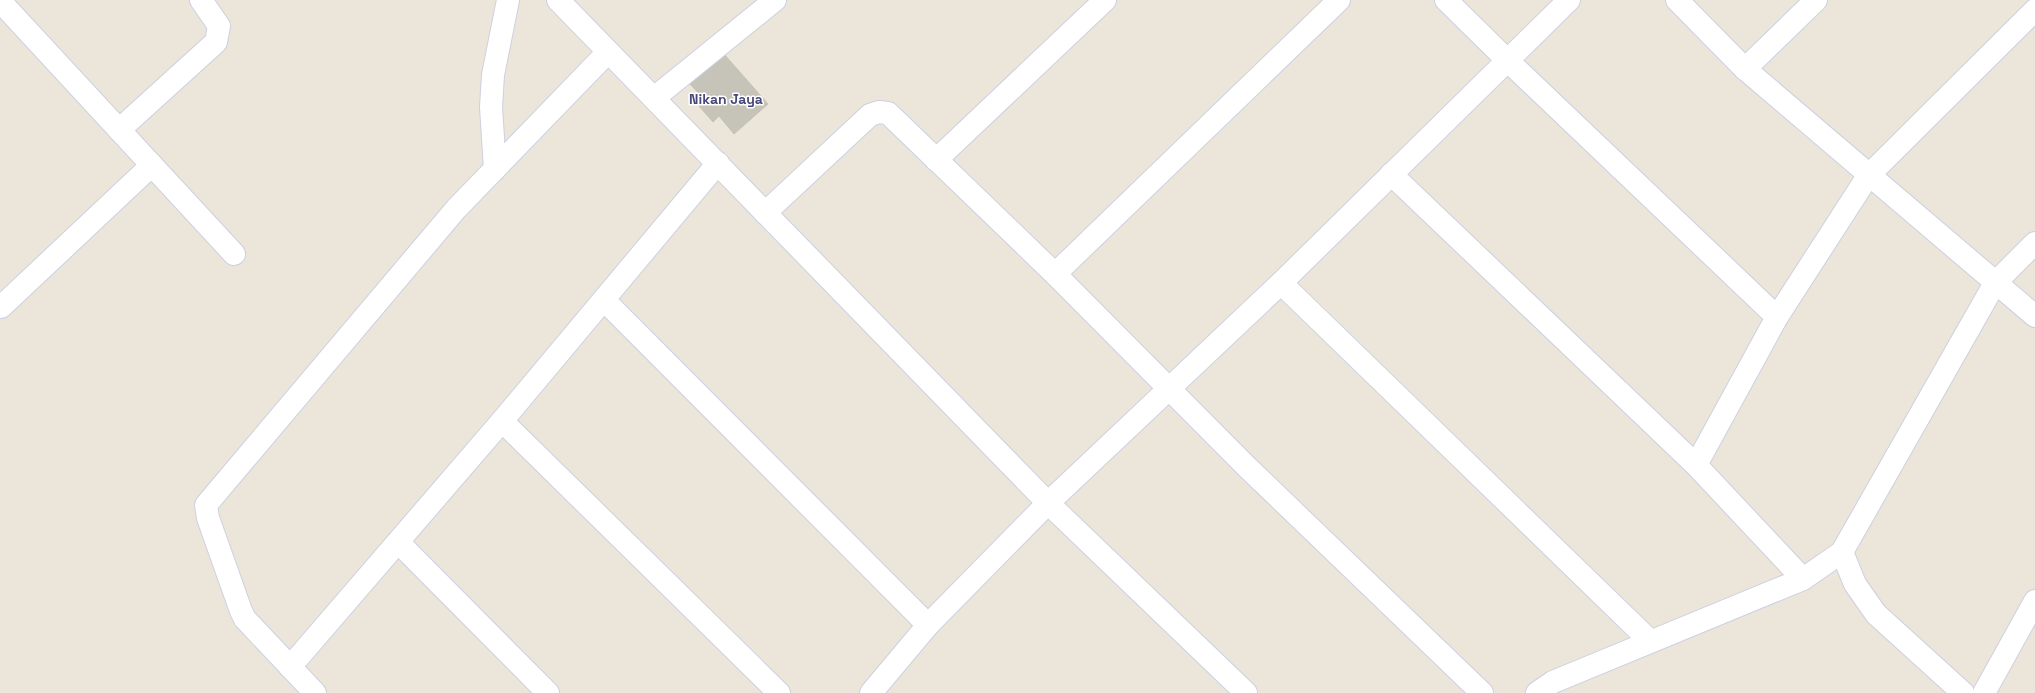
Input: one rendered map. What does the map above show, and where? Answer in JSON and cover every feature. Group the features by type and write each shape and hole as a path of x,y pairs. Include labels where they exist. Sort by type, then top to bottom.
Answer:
{"street":[{"path":"119,130 216,42 219,26 201,0"},
{"path":"495,169 491,107 493,75 508,0"},
{"path":"558,0 1048,503 1246,693"},
{"path":"654,98 775,0"},
{"path":"936,160 1106,0"},
{"path":"1055,274 1339,0"},
{"path":"1446,0 1777,317"},
{"path":"872,693 928,625 1048,503 1281,283 1569,0"},
{"path":"1677,0 1745,69 1868,176 2035,316"},
{"path":"1745,69 1816,0"},
{"path":"0,1 234,254"},
{"path":"1696,465 1777,317 1868,176 2035,10"},
{"path":"316,693 290,667 240,611 208,518 206,505 451,215 608,52"},
{"path":"766,213 870,115 879,112 888,113 1055,274 1247,467 1482,693"},
{"path":"290,667 502,421 718,163"},
{"path":"1,307 152,165"},
{"path":"1391,174 1696,465 1803,579"},
{"path":"1537,693 1553,682 1803,579 1842,552 1995,283 2035,243"},
{"path":"1281,283 1650,641"},
{"path":"604,300 928,625"},
{"path":"502,421 779,693"},
{"path":"398,542 548,693"},
{"path":"1842,552 1855,584 1876,614 1963,693"},
{"path":"1984,693 2035,601"}],"building":[{"path":"723,53 768,104 734,134 719,116 713,122 699,106 706,101 689,83"}],"district":[{"name":"Nikan Jaya","path":"726,99"}]}
